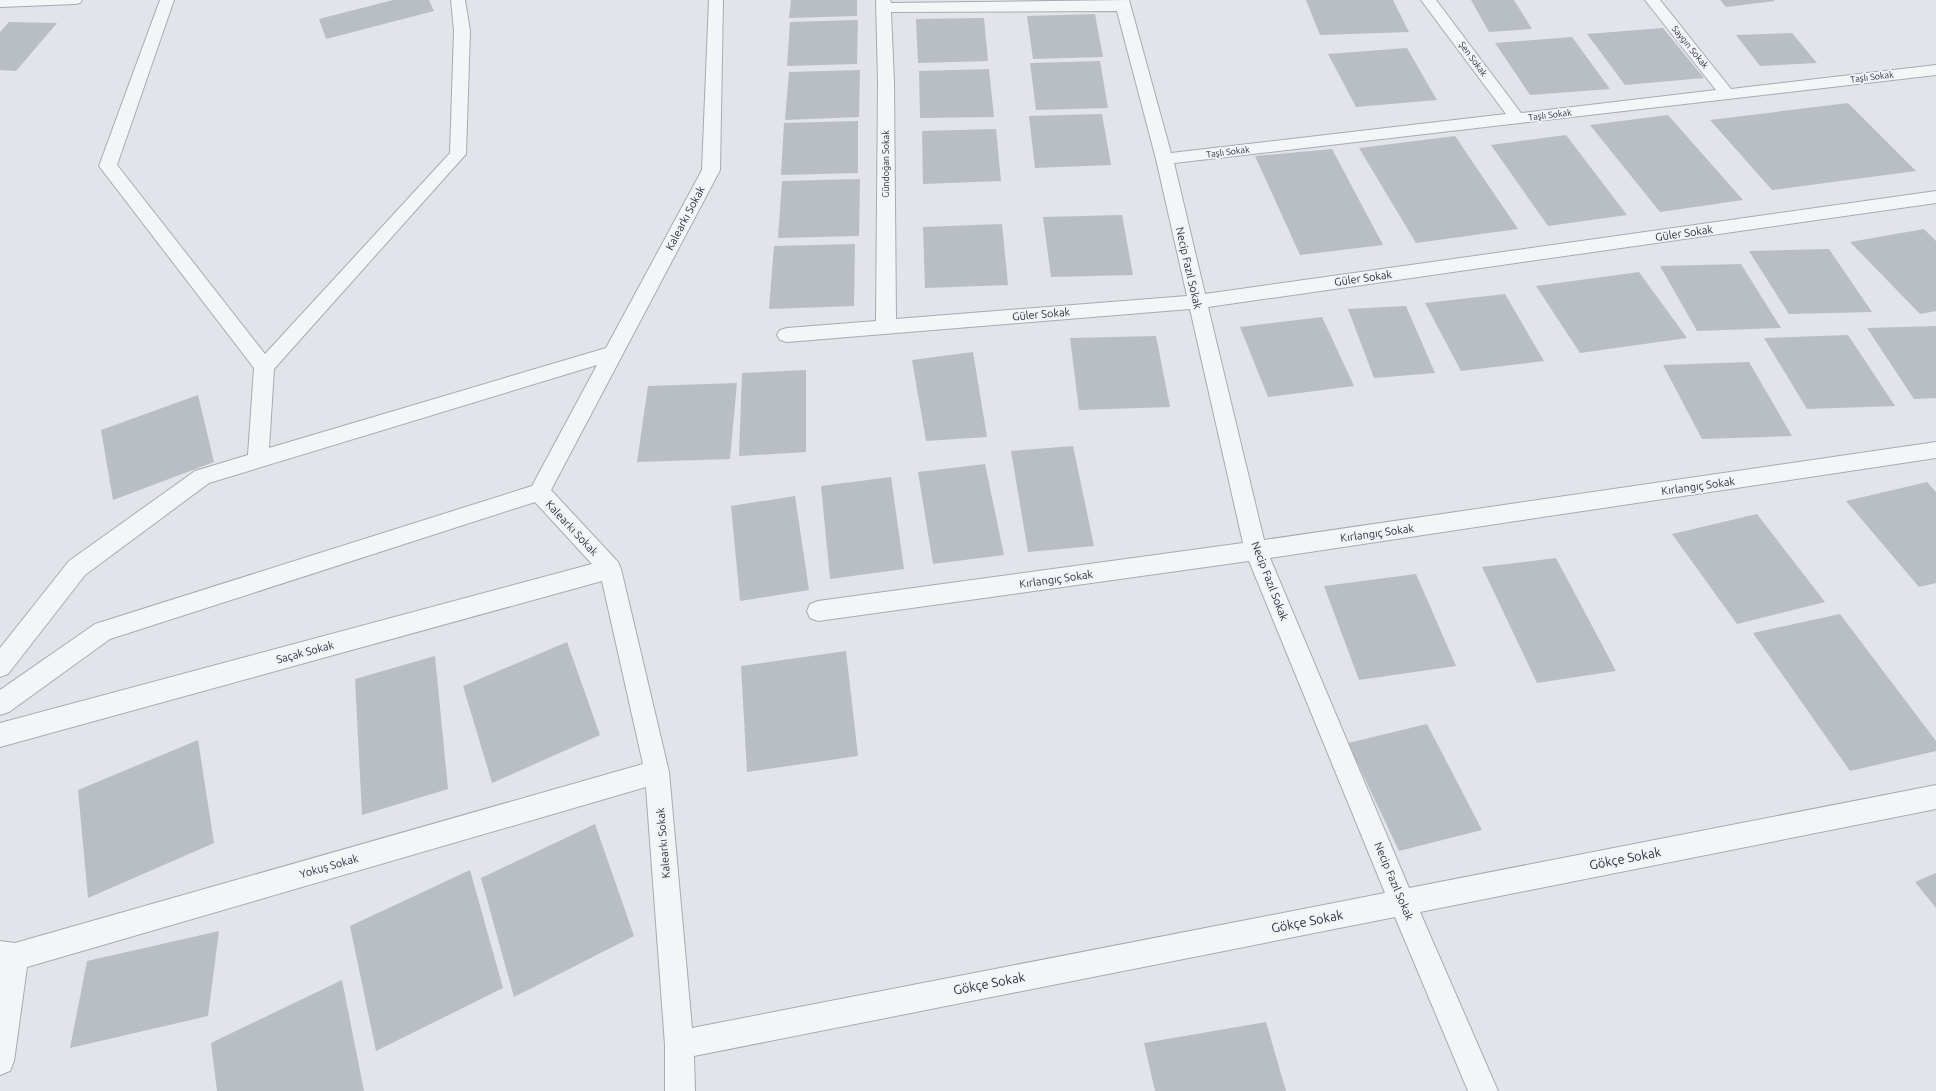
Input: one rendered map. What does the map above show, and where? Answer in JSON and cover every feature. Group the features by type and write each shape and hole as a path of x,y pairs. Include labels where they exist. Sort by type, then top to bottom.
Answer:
{"street":[{"path":"0,3 75,0"},
{"path":"167,0 108,166 264,367"},
{"path":"258,460 264,367 458,154 462,31 458,0"},
{"name":"Kalearkı Sokak","path":"680,1091 679,1045 657,772 610,569 539,492 711,170 716,0"},
{"name":"Şen Sokak","path":"1428,0 1517,118"},
{"name":"Saygın Sokak","path":"1652,0 1728,94"},
{"path":"883,4 1122,3"},
{"name":"Necip Fazıl Sokak","path":"1122,3 1164,159 1256,551 1402,902 1483,1091"},
{"name":"Gündoğan Sokak","path":"883,4 886,82 886,327"},
{"name":"Taşlı Sokak","path":"1164,159 1936,70"},
{"name":"Güler Sokak","path":"787,335 1197,302 1936,197"},
{"path":"0,666 77,568 202,477 613,353"},
{"name":"Kırlangıç Sokak","path":"818,611 1256,551 1936,450"},
{"path":"0,704 103,631 539,492"},
{"name":"Saçak Sokak","path":"0,735 610,569"},
{"name":"Yokuş Sokak","path":"8,956 657,772"},
{"name":"Gökçe Sokak","path":"679,1045 1936,796"},
{"path":"0,1061 8,956"}],"building":[{"path":"393,0 429,0 434,11 326,39 319,19"},
{"path":"791,0 857,0 857,16 789,18"},
{"path":"1306,0 1393,0 1409,32 1320,35"},
{"path":"1471,0 1514,0 1532,29 1489,32"},
{"path":"1720,0 1774,0 1775,1 1726,7"},
{"path":"1095,14 1103,57 1033,59 1027,16"},
{"path":"984,18 988,61 918,63 916,19"},
{"path":"858,20 857,64 787,66 790,22"},
{"path":"9,22 57,23 16,71 0,70 0,32"},
{"path":"1663,28 1704,78 1625,85 1587,34"},
{"path":"1792,33 1817,63 1760,66 1736,35"},
{"path":"1572,37 1610,89 1530,95 1495,43"},
{"path":"1407,48 1437,100 1356,107 1328,54"},
{"path":"1100,61 1108,108 1036,110 1030,63"},
{"path":"989,69 994,117 920,118 919,71"},
{"path":"860,70 859,117 785,120 789,72"},
{"path":"1848,103 1916,171 1772,190 1710,120"},
{"path":"1102,114 1111,165 1035,168 1029,116"},
{"path":"1668,115 1743,200 1660,212 1590,125"},
{"path":"858,121 858,173 781,175 784,123"},
{"path":"996,129 1001,181 923,184 922,131"},
{"path":"1566,135 1627,215 1548,226 1491,145"},
{"path":"1455,136 1518,229 1416,243 1359,148"},
{"path":"1332,149 1383,245 1300,255 1255,156"},
{"path":"860,179 859,236 778,238 782,181"},
{"path":"1122,215 1133,275 1051,277 1043,217"},
{"path":"1002,224 1008,285 925,288 923,227"},
{"path":"1924,229 1936,241 1936,311 1920,314 1850,242"},
{"path":"855,244 854,306 769,309 774,246"},
{"path":"1829,249 1872,312 1789,314 1749,251"},
{"path":"1741,264 1781,328 1697,331 1660,266"},
{"path":"1639,272 1687,338 1580,353 1536,286"},
{"path":"1505,294 1544,361 1461,371 1425,303"},
{"path":"1406,306 1435,373 1374,378 1348,309"},
{"path":"1322,317 1354,386 1268,397 1240,327"},
{"path":"1936,326 1936,398 1914,399 1867,328"},
{"path":"1848,335 1895,406 1807,409 1764,338"},
{"path":"1156,336 1170,407 1079,410 1070,338"},
{"path":"973,352 987,437 926,441 912,360"},
{"path":"1749,362 1792,436 1702,439 1663,365"},
{"path":"806,370 806,452 739,456 742,373"},
{"path":"737,383 730,459 637,462 648,386"},
{"path":"198,395 214,462 113,500 101,430"},
{"path":"1073,446 1094,546 1028,552 1011,451"},
{"path":"985,464 1004,555 933,564 918,472"},
{"path":"891,477 904,569 830,579 821,486"},
{"path":"1927,482 1936,492 1936,583 1919,587 1846,501"},
{"path":"795,496 809,590 740,601 731,506"},
{"path":"1757,514 1825,602 1737,624 1672,534"},
{"path":"1556,558 1616,671 1537,683 1482,567"},
{"path":"1416,574 1456,666 1359,680 1324,586"},
{"path":"1840,614 1936,741 1936,751 1850,771 1753,633"},
{"path":"567,642 600,735 492,783 463,686"},
{"path":"846,651 858,756 747,772 741,666"},
{"path":"435,656 448,789 362,815 355,679"},
{"path":"1427,724 1482,830 1399,851 1348,743"},
{"path":"198,740 214,843 88,898 78,790"},
{"path":"595,824 634,936 514,997 481,878"},
{"path":"470,870 503,988 376,1051 350,926"},
{"path":"1936,873 1936,908 1915,882"},
{"path":"219,931 208,1016 70,1048 87,961"},
{"path":"342,980 364,1091 217,1091 211,1043"},
{"path":"1266,1022 1286,1091 1155,1091 1144,1043"}]}
